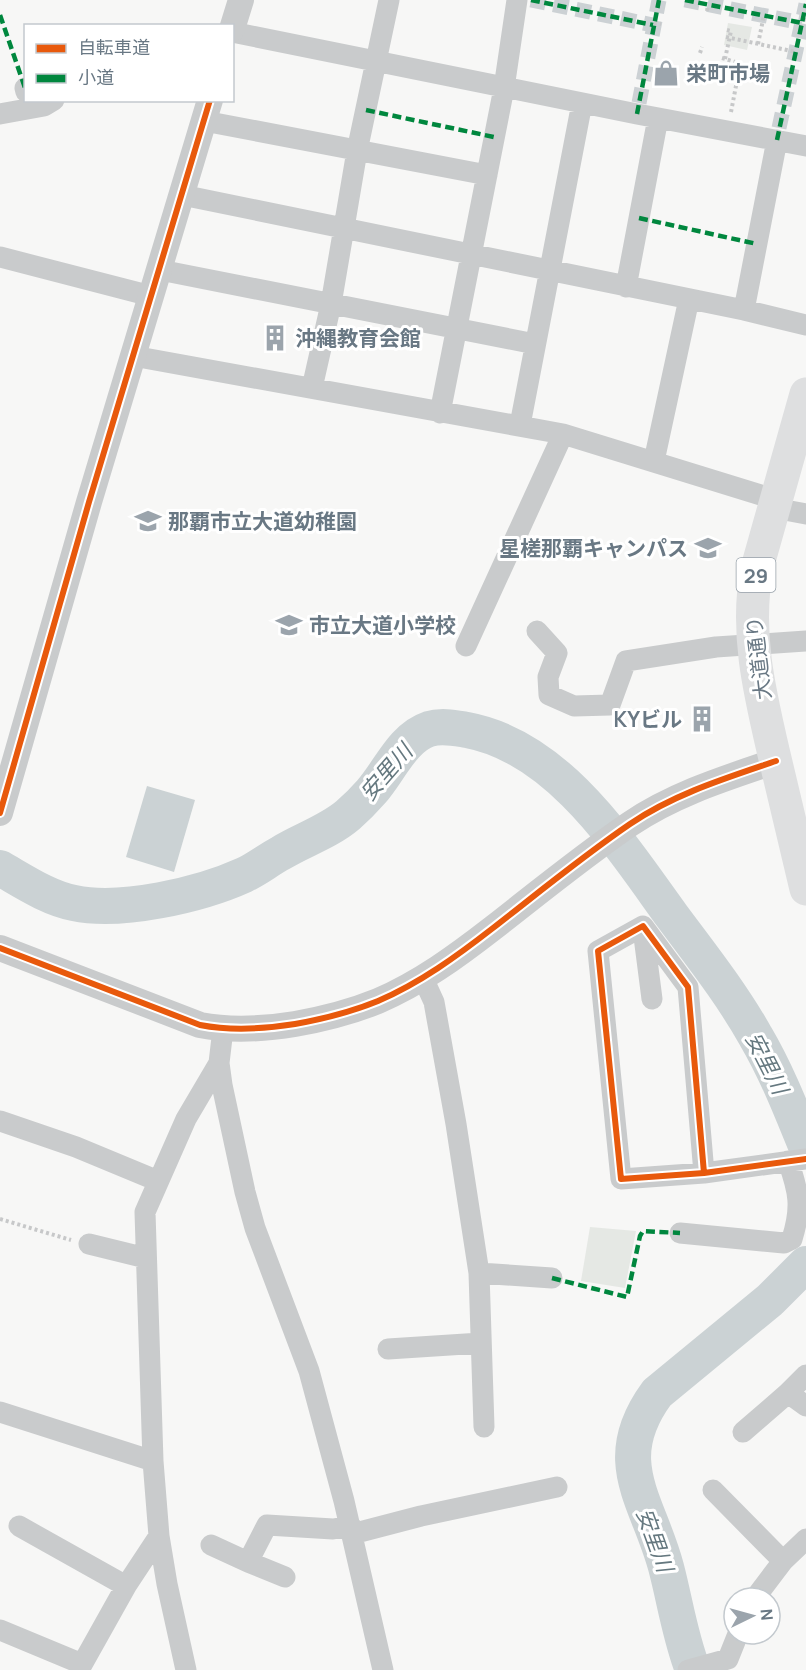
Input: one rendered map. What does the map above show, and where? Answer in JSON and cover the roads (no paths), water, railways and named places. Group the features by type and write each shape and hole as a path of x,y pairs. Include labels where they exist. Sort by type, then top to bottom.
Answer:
{"main road":[{"name":"大道通り","path":"806,394 757,568 754,589 753,645 766,720 806,889"}],"street":[{"path":"234,24 241,0"},
{"path":"312,388 331,304 357,151 389,0"},
{"path":"440,413 504,88 517,0"},
{"path":"234,30 504,88 806,146"},
{"path":"0,114 24,99"},
{"path":"35,102 44,106 51,102"},
{"path":"520,425 582,103"},
{"path":"0,813 207,111 357,151 487,175"},
{"path":"626,286 658,118"},
{"path":"744,310 777,140"},
{"path":"182,195 744,310 806,325"},
{"path":"0,257 151,296"},
{"path":"159,270 535,344"},
{"path":"654,461 689,299"},
{"path":"133,356 562,434 654,461 806,514"},
{"path":"466,646 562,434"},
{"path":"537,632 557,653 548,677 549,695 574,706 610,705 626,661 676,652 806,641"},
{"path":"0,948 183,1019 223,1029 269,1027 329,1017 380,1000 423,978 462,952 630,824 675,799 776,761"},
{"path":"643,926 652,999"},
{"path":"643,926 598,951 621,1179 704,1173 796,1160 800,1203 792,1239 784,1243 680,1233"},
{"path":"643,926 687,987 704,1173"},
{"path":"423,978 434,1002 456,1124 478,1273 484,1426"},
{"path":"223,1029 219,1063 226,1108 250,1211 309,1371 351,1530 383,1670"},
{"path":"186,1670 159,1536 153,1461 145,1212 186,1119 219,1063"},
{"path":"0,1121 76,1147 158,1181"},
{"path":"89,1244 146,1258"},
{"path":"478,1273 552,1278"},
{"path":"388,1349 481,1344"},
{"path":"743,1432 806,1375"},
{"path":"788,1393 806,1406"},
{"path":"0,1412 153,1461"},
{"path":"248,1562 267,1525 351,1530 557,1487"},
{"path":"713,1490 783,1561"},
{"path":"19,1526 126,1586"},
{"path":"0,1630 80,1667 126,1586 159,1536"},
{"path":"764,1586 783,1561 806,1539"},
{"path":"211,1545 285,1577"},
{"path":"688,1670 728,1659 733,1646"}],"waterway":[{"name":"安里川","path":"0,868 45,893 74,903 114,906 183,895 244,875 340,821 354,810 378,784 397,756 419,733 429,729 448,727 500,740 531,756 559,778 585,803 631,860 747,1021 777,1077 806,1146"},
{"name":"安里川","path":"693,1670 681,1632 666,1567 636,1480 633,1460 635,1439 642,1417 657,1393 770,1300 806,1264"}],"tunnel":[{"path":"531,0 653,25"},
{"path":"639,103 659,0"},
{"path":"685,0 802,23"},
{"path":"779,128 806,4"}],"place":[{"name":"栄町市場","path":"666,73"},
{"name":"沖縄教育会館","path":"275,338"},
{"name":"那覇市立大道幼稚園","path":"148,521"},
{"name":"星槎那覇キャンパス","path":"708,548"},
{"name":"市立大道小学校","path":"289,625"},
{"name":"KYビル","path":"702,719"}]}
